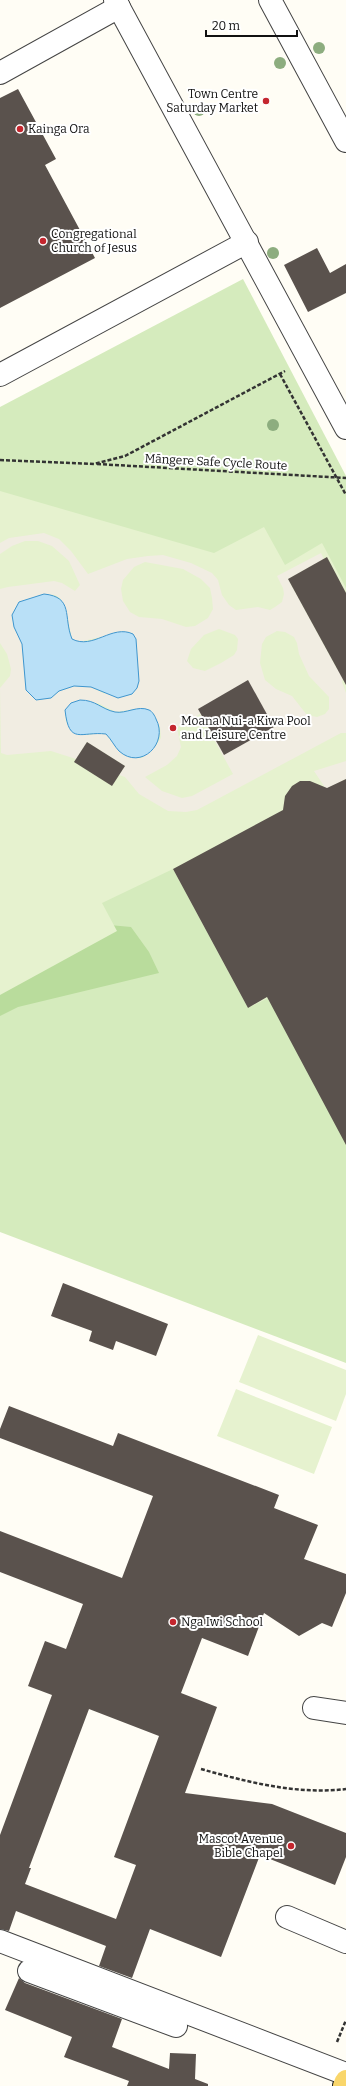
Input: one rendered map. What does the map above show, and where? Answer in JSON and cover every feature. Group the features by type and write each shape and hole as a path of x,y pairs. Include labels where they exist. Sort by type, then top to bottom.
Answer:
{"main road":[{"path":"344,2086 346,2081"}],"street":[{"path":"270,0 346,141"},
{"path":"0,73 118,4 346,428"},
{"path":"0,375 247,242"},
{"path":"314,1708 346,1713"},
{"path":"287,1918 346,1942"},
{"path":"0,1941 346,2074"},
{"path":"29,1971 338,2086"}],"path":[{"name":"Māngere Safe Cycle Route","path":"94,464 126,456 288,370"},
{"path":"280,374 346,495"},
{"name":"Māngere Safe Cycle Route","path":"0,460 346,478"},
{"path":"201,1769 240,1780 280,1787 330,1791 346,1789"}],"green space":[{"path":"243,279 346,476 346,1363 0,1232 0,407"},
{"name":"Moana Nui-a Kiwa Pool and Leisure Centre","path":"0,491 214,553 264,527 285,565 322,543 346,588 346,1144 268,998 248,1008 173,869 102,903 117,931 0,995"},
{"path":"0,903 77,922 131,927 149,952 159,973 18,1007 0,1016"},
{"path":"258,1335 346,1370 346,1394 336,1421 239,1382"},
{"path":"236,1389 332,1427 314,1474 217,1436"}],"shaded area":[{"path":"44,533 59,539 71,551 88,574 127,559 148,556 163,555 191,563 212,573 218,580 222,595 229,605 236,610 258,607 270,610 275,607 282,602 284,594 283,588 277,576 321,553 324,559 288,579 337,669 344,674 342,682 346,693 346,733 341,733 197,810 186,812 168,811 139,794 125,777 119,775 125,766 87,742 76,759 51,751 7,755 1,753 0,688 10,676 11,669 7,654 0,643 0,589 54,581 62,583 75,591 80,585 69,561 52,546 38,541 25,541 12,546 0,554 0,543 9,538","holes":["145,562 183,569 201,579 210,588 212,598 213,609 208,618 195,626 186,627 162,619 139,617 130,612 123,601 121,589 123,580 134,567","44,594 55,595 60,598 66,612 72,639 78,642 101,637 105,694 91,687 74,686 59,691 51,698 36,700 26,690 22,644 14,627 12,615 19,602","219,629 235,635 238,639 237,650 234,655 205,671 193,668 187,661 191,649 204,635","277,631 285,632 294,637 299,654 309,676 329,697 329,709 325,714 317,717 307,715 292,696 276,689 265,680 260,663 262,644 266,637","98,703 116,712 136,709 153,713 160,727 161,738 142,758 132,758 119,751 106,734 98,733 88,735 66,722 65,710","200,714 233,774 192,796 182,798 162,791 145,777 167,765 177,756 181,747 177,728"]},
{"path":"346,761 346,779 326,789 314,771"}],"water":[{"path":"44,594 60,599 64,604 72,639 80,642 95,640 118,632 133,634 136,639 139,681 137,688 132,694 118,698 91,687 74,686 59,691 51,698 36,700 26,690 22,644 14,627 12,615 19,602"},
{"path":"80,700 90,701 115,712 123,712 141,708 152,712 159,728 159,737 156,745 151,752 136,758 127,756 119,751 106,734 83,735 73,733 67,721 65,710 71,703"}],"building":[{"path":"18,89 56,159 45,165 95,258 0,308 0,98"},
{"path":"317,248 330,273 346,264 346,293 308,312 284,265"},
{"path":"327,557 346,593 346,685 288,579"},
{"path":"248,680 274,727 224,755 198,709"},
{"path":"87,742 125,766 112,786 74,762"},
{"path":"346,779 346,1145 267,997 248,1008 173,869 283,810 285,796 292,786 300,781 310,781 327,788"},
{"path":"63,1283 168,1324 156,1356 116,1341 113,1350 89,1341 92,1331 51,1316"},
{"path":"9,1406 113,1446 118,1433 279,1495 274,1508 318,1525 304,1559 346,1574 346,1593 332,1627 322,1623 299,1636 264,1613 248,1656 202,1638 181,1693 217,1707 185,1793 272,1804 346,1833 346,1857 335,1885 260,1855 221,1957 150,1929 132,1978 99,1966 106,1946 16,1911 9,1931 0,1929 0,1835 52,1695 28,1686 45,1641 66,1649 83,1604 0,1572 0,1531 122,1578 153,1496 0,1438 0,1429","holes":["89,1709 159,1736 114,1857 136,1865 116,1919 25,1884 31,1868 29,1868"]},
{"path":"19,1978 25,1983 122,2019 112,2047 169,2069 170,2053 196,2054 195,2079 208,2084 208,2086 127,2086 129,2081 64,2057 72,2037 5,2010"}],"place":[{"name":"Town Centre Saturday Market","path":"266,101"},
{"name":"Kainga Ora","path":"20,129"},
{"name":"Congregational Church of Jesus","path":"43,241"},
{"name":"Moana Nui-a Kiwa Pool and Leisure Centre","path":"173,728"},
{"name":"Nga Iwi School","path":"173,1622"},
{"name":"Mascot Avenue Bible Chapel","path":"291,1846"}]}
